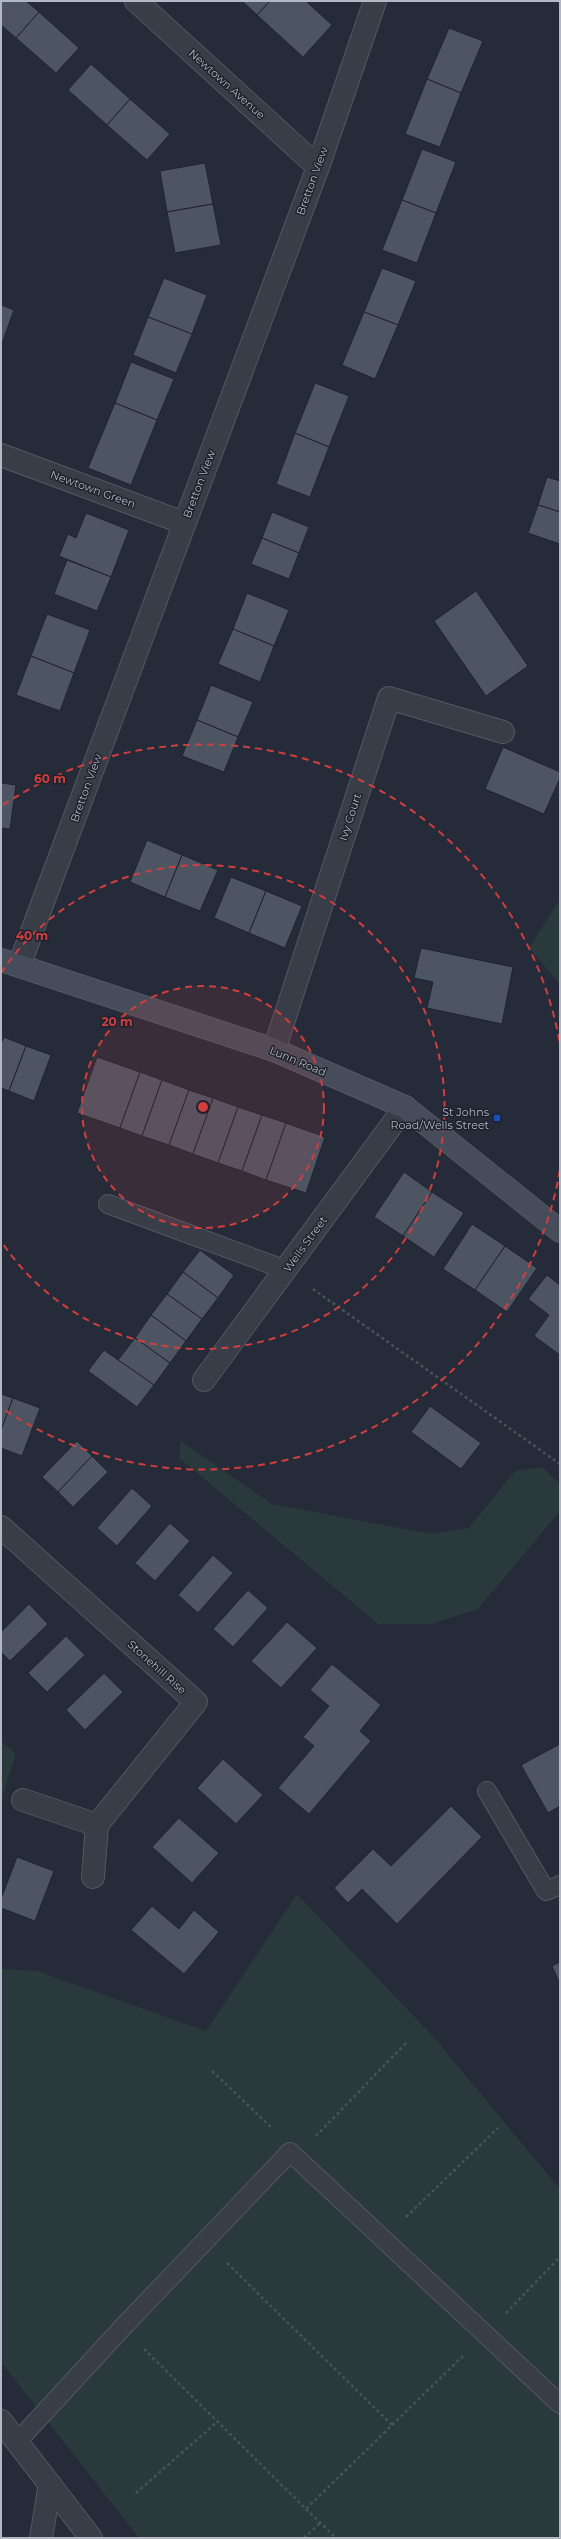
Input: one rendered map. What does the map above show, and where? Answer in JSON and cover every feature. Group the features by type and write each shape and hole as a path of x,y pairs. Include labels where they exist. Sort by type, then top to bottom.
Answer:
{"street":[{"name":"Newtown Avenue","path":"136,1 318,167"},
{"name":"Bretton View","path":"10,963 184,523 318,167 375,1"},
{"name":"Newtown Green","path":"1,455 184,523"},
{"name":"Ivy Court","path":"274,1050 389,698 503,732"},
{"name":"Lunn Road","path":"10,963 274,1050 405,1107 560,1231"},
{"name":"Wells Street","path":"204,1380 405,1107"},
{"name":"Stonehill Rise","path":"1,1527 196,1702 97,1825"},
{"path":"23,1800 97,1825 93,1877"},
{"path":"1,2421 91,2538"},
{"path":"41,2538 50,2484"}],"lane":[{"path":"108,1204 286,1270"},
{"path":"486,1791 546,1891 560,1885"},
{"path":"17,2442 122,2328 293,2154 560,2404"}],"path":[{"path":"286,1270 560,1464"},
{"path":"212,2071 283,2138 293,2154 406,2043"},
{"path":"384,2238 498,2128"},
{"path":"206,2242 392,2425"},
{"path":"306,2509 486,2334 560,2257"},
{"path":"122,2328 336,2538"},
{"path":"136,2493 217,2422"},
{"path":"304,2538 320,2523"}],"shaded area":[{"path":"560,899 560,984 529,948"},
{"path":"181,1441 272,1504 432,1534 469,1528 515,1471 542,1467 559,1483 560,1511 478,1609 431,1624 378,1624 179,1458"},
{"path":"1,1741 16,1754 1,1801"},
{"path":"297,1894 432,2035 560,2189 560,2538 139,2538 1,2362 1,1969 37,1971 206,2031"}],"building":[{"path":"1,1 26,1 39,12 16,38 1,25"},
{"path":"242,1 270,1 257,15"},
{"path":"270,1 306,1 332,25 303,57 257,15"},
{"path":"39,12 79,48 56,73 16,38"},
{"path":"449,28 483,41 461,93 427,79"},
{"path":"91,64 130,99 107,125 68,90"},
{"path":"427,79 461,93 440,147 405,134"},
{"path":"130,99 170,134 147,160 107,125"},
{"path":"422,149 456,162 436,213 402,200"},
{"path":"205,163 213,204 167,212 160,171"},
{"path":"402,200 436,213 417,263 382,250"},
{"path":"213,204 221,245 175,253 167,212"},
{"path":"382,268 416,281 398,325 364,312"},
{"path":"164,278 207,295 192,334 148,317"},
{"path":"1,305 14,310 1,346"},
{"path":"364,312 398,325 375,379 342,365"},
{"path":"148,317 192,334 176,373 133,355"},
{"path":"131,362 174,379 157,420 115,403"},
{"path":"315,383 349,396 329,447 295,433"},
{"path":"115,403 157,420 131,485 88,468"},
{"path":"295,433 329,447 310,497 276,484"},
{"path":"547,477 560,481 560,512 538,505"},
{"path":"538,505 560,512 560,544 528,533"},
{"path":"272,512 309,527 299,553 262,538"},
{"path":"86,513 129,530 111,577 59,556 68,534 76,538"},
{"path":"262,538 299,553 289,579 251,564"},
{"path":"67,560 111,577 97,611 54,594"},
{"path":"476,591 528,666 486,696 434,621"},
{"path":"247,593 289,610 274,646 233,629"},
{"path":"47,614 90,630 74,673 31,656"},
{"path":"233,629 274,646 260,682 218,664"},
{"path":"31,656 74,673 60,711 16,695"},
{"path":"211,685 253,702 238,737 197,720"},
{"path":"197,720 238,737 224,772 182,756"},
{"path":"503,747 560,772 560,778 544,814 485,789"},
{"path":"1,783 16,785 10,829 1,828"},
{"path":"147,840 182,855 165,897 130,882"},
{"path":"182,855 218,870 200,911 165,897"},
{"path":"231,877 266,891 249,933 214,918"},
{"path":"266,891 302,906 285,948 249,933"},
{"path":"421,948 513,967 502,1024 427,1008 433,982 414,978"},
{"path":"4,1037 26,1046 9,1091 1,1088 1,1044"},
{"path":"26,1046 51,1055 34,1101 9,1091"},
{"path":"97,1057 140,1072 120,1128 77,1113"},
{"path":"140,1072 162,1080 142,1136 120,1128"},
{"path":"162,1080 189,1090 169,1145 142,1136"},
{"path":"189,1090 213,1098 193,1154 169,1145"},
{"path":"213,1098 238,1107 218,1163 193,1154"},
{"path":"238,1107 262,1115 242,1171 218,1163"},
{"path":"262,1115 286,1123 266,1180 242,1171"},
{"path":"286,1123 325,1137 306,1193 266,1180"},
{"path":"404,1172 432,1192 403,1236 374,1217"},
{"path":"432,1192 464,1213 434,1257 403,1236"},
{"path":"472,1224 505,1246 475,1290 443,1269"},
{"path":"505,1246 537,1268 507,1312 475,1290"},
{"path":"200,1250 234,1275 218,1298 183,1272"},
{"path":"183,1272 218,1298 202,1319 167,1294"},
{"path":"547,1275 560,1285 560,1355 534,1336 549,1315 528,1299"},
{"path":"167,1294 202,1319 186,1341 151,1315"},
{"path":"151,1315 186,1341 170,1363 135,1338"},
{"path":"135,1338 170,1363 154,1385 118,1360"},
{"path":"104,1350 154,1385 137,1407 88,1371"},
{"path":"1,1394 13,1398 1,1430"},
{"path":"13,1398 40,1408 22,1456 1,1448 1,1430"},
{"path":"430,1406 481,1443 461,1469 411,1432"},
{"path":"77,1441 92,1456 58,1492 42,1477"},
{"path":"92,1456 108,1472 73,1507 58,1492"},
{"path":"132,1488 152,1506 117,1546 97,1528"},
{"path":"170,1523 190,1541 155,1581 135,1563"},
{"path":"213,1555 233,1573 198,1613 178,1595"},
{"path":"248,1590 268,1608 233,1647 213,1629"},
{"path":"29,1604 48,1624 10,1661 1,1652 1,1632"},
{"path":"287,1622 317,1648 281,1688 251,1661"},
{"path":"66,1636 85,1655 47,1692 28,1673"},
{"path":"332,1664 381,1705 360,1731 371,1741 309,1814 278,1788 314,1746 303,1737 329,1706 310,1690"},
{"path":"104,1673 123,1692 85,1730 66,1710"},
{"path":"560,1744 560,1806 548,1813 521,1765"},
{"path":"223,1759 263,1795 236,1824 197,1788"},
{"path":"451,1806 482,1837 397,1924 362,1889 348,1903 334,1888 373,1849 391,1866"},
{"path":"179,1818 219,1853 192,1883 152,1847"},
{"path":"17,1857 54,1871 35,1921 1,1908 1,1899"},
{"path":"152,1906 179,1929 194,1910 219,1932 184,1974 131,1930"},
{"path":"560,1962 560,1984 552,1966"}],"place":[{"name":"St Johns Road/Wells Street","path":"497,1118"}]}
